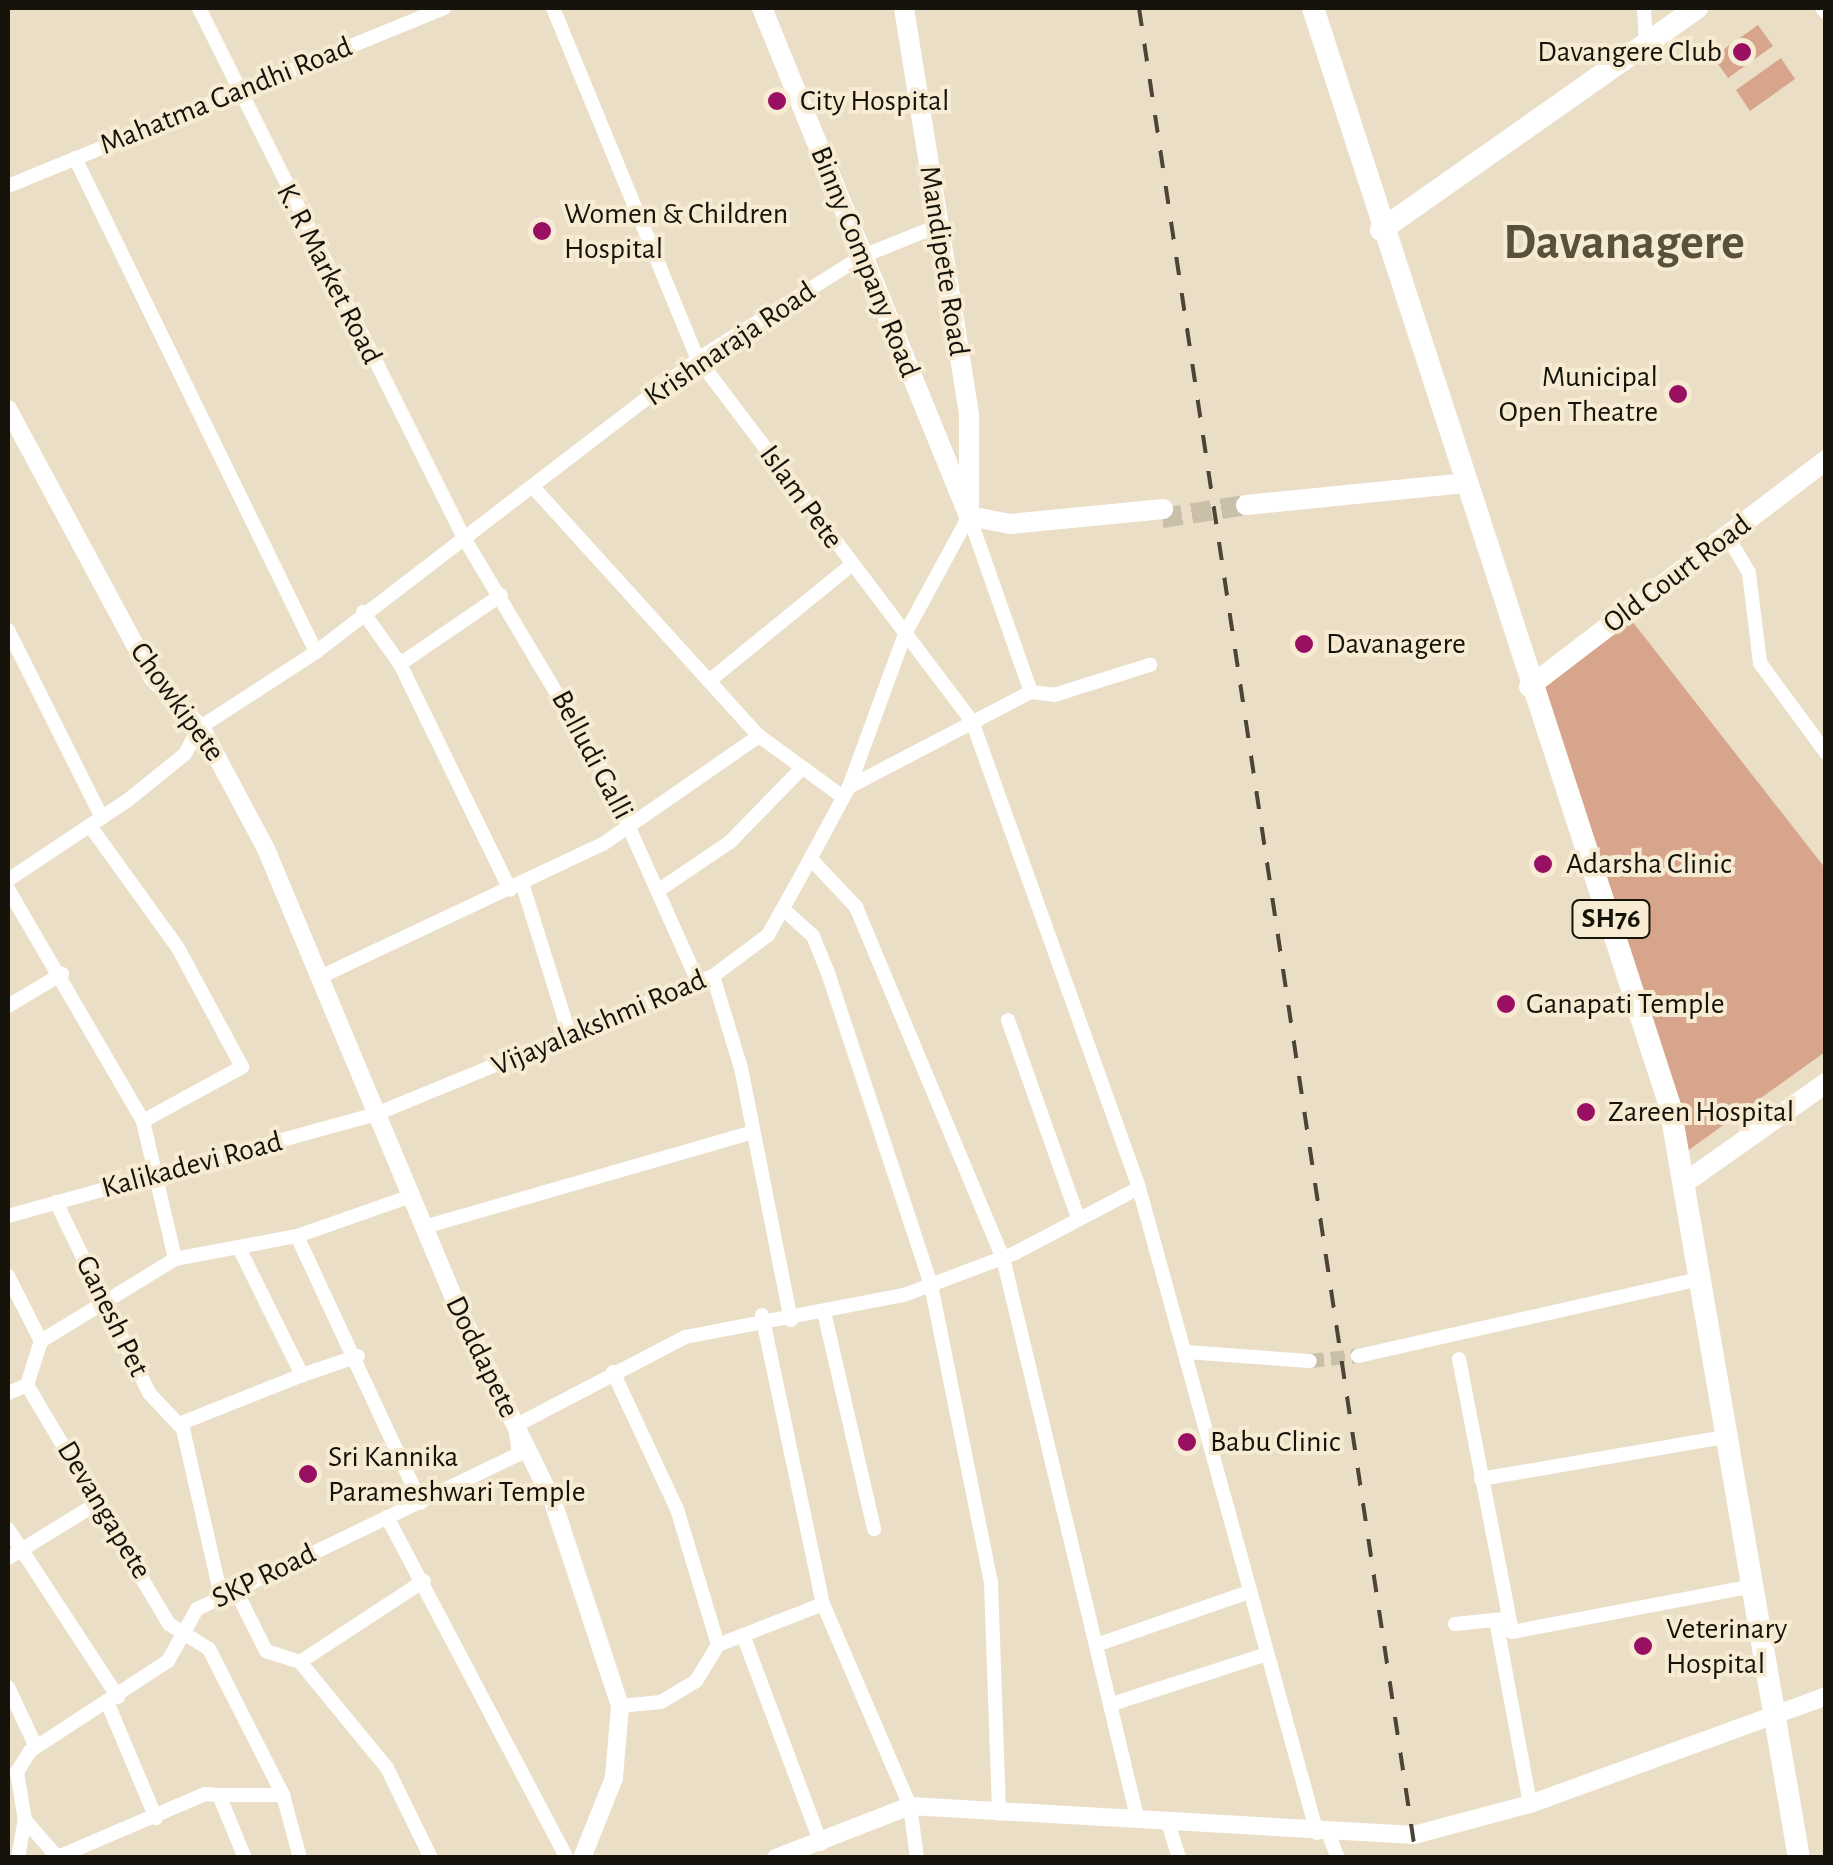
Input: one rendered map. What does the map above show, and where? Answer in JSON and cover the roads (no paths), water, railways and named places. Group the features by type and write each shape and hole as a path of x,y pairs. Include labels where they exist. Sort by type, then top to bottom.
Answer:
{"main road":[{"name":"Binny Company Road","path":"762,8 969,520"},
{"name":"Mandipete Road","path":"904,8 969,414 969,520"},
{"name":"SH76","path":"1313,8 1529,687 1650,1034 1687,1181 1705,1278 1799,1858"},
{"path":"1382,230 1697,8"},
{"name":"Old Court Road","path":"1529,687 1826,460"},
{"path":"1246,502 1465,479"},
{"path":"969,520 1010,524 1162,514"},
{"path":"1687,1181 1826,1083"}],"street":[{"name":"K. R Market Road","path":"199,8 236,89 464,538"},
{"name":"Mahatma Gandhi Road","path":"8,186 236,89 444,8"},
{"name":"Islam Pete","path":"553,8 698,359 850,565 972,721 1139,1188 1186,1352 1264,1656 1323,1834 1338,1858"},
{"path":"1644,8 1646,46"},
{"path":"75,158 316,652"},
{"name":"Krishnaraja Road","path":"8,880 96,822 185,754 199,728 316,652 362,612 698,359 863,256 940,224"},
{"name":"Chowkipete","path":"8,408 153,678 199,728 266,849 376,1114"},
{"path":"533,486 759,736 800,770 846,792 1031,692 1054,695 1150,665"},
{"path":"969,520 1031,692"},
{"name":"Vijayalakshmi Road","path":"376,1114 713,976 768,934 846,792 906,634 969,520"},
{"path":"1727,535 1750,573 1760,663 1826,753"},
{"name":"Belludi Galli","path":"464,538 501,595 631,826 662,888 698,982"},
{"path":"709,681 850,565"},
{"path":"400,664 501,595"},
{"path":"362,612 400,664 516,886 570,1036"},
{"path":"8,630 96,822 178,948 242,1067 143,1120"},
{"path":"320,977 516,886 631,826 759,736"},
{"path":"662,888 730,842 800,770"},
{"path":"810,859 856,907 1004,1258 1099,1644 1138,1821"},
{"path":"8,889 62,974 143,1120 150,1177 175,1259"},
{"path":"783,909 812,936 828,970 931,1285 991,1582 998,1814"},
{"path":"8,1006 62,974"},
{"path":"713,976 753,1132 791,1320"},
{"path":"1008,1020 1077,1216"},
{"name":"Kalikadevi Road","path":"8,1216 376,1114"},
{"name":"Doddapete","path":"376,1114 589,1598 620,1706"},
{"path":"424,1228 753,1132"},
{"path":"515,1426 685,1336 762,1315 791,1320 931,1285 1004,1258 1077,1216 1139,1188"},
{"path":"8,1392 26,1385 41,1342 104,1299 175,1259 240,1250 296,1236 410,1196"},
{"name":"Ganesh Pet","path":"56,1202 149,1392 179,1424 228,1593 266,1650 300,1662 386,1768 431,1858"},
{"path":"296,1236 358,1356 421,1503"},
{"path":"240,1250 302,1376"},
{"path":"8,1276 41,1342"},
{"path":"1358,1356 1705,1278"},
{"path":"824,1312 874,1528"},
{"path":"762,1315 822,1604 910,1806 917,1858"},
{"path":"1186,1352 1310,1362"},
{"path":"179,1424 358,1356"},
{"path":"1459,1359 1530,1804"},
{"path":"612,1372 677,1509 718,1645"},
{"name":"Devangapete","path":"26,1385 181,1635 210,1649 283,1796 300,1858"},
{"name":"SKP Road","path":"36,1748 168,1661 197,1609 518,1454 515,1426"},
{"path":"1481,1479 1729,1436"},
{"path":"13,1555 101,1502"},
{"path":"387,1517 424,1581 566,1858"},
{"path":"8,1529 13,1555 112,1700 156,1818"},
{"path":"300,1662 424,1581"},
{"path":"1502,1619 1512,1632 1753,1586"},
{"path":"1099,1644 1246,1593"},
{"path":"582,1858 614,1778 620,1706 661,1702 696,1681 718,1645 822,1604"},
{"path":"1455,1624 1502,1619"},
{"path":"742,1635 821,1844"},
{"path":"1112,1704 1264,1656"},
{"path":"8,1687 36,1748 17,1772 25,1820 18,1858"},
{"path":"776,1858 821,1844 910,1806 1323,1834 1414,1835 1530,1804 1694,1738 1775,1716 1826,1696"},
{"path":"219,1795 245,1858"},
{"path":"8,1810 25,1820 58,1857 219,1795 283,1796"},
{"path":"1168,1822 1180,1858"}],"tunnel":[{"path":"1162,518 1246,505"},
{"path":"1310,1361 1358,1356"}],"railway":[{"path":"1139,8 1416,1858"}],"place":[{"name":"Davangere Club","path":"1742,52"},
{"name":"City Hospital","path":"777,101"},
{"name":"Women & Children Hospital","path":"542,231"},
{"name":"Municipal Open Theatre","path":"1678,394"},
{"name":"Davanagere","path":"1304,644"},
{"name":"Adarsha Clinic","path":"1543,864"},
{"name":"Ganapati Temple","path":"1506,1004"},
{"name":"Zareen Hospital","path":"1586,1112"},
{"name":"Babu Clinic","path":"1187,1442"},
{"name":"Sri Kannika Parameshwari Temple","path":"308,1474"},
{"name":"Veterinary Hospital","path":"1643,1646"}],"district":[{"name":"Davanagere","path":"1624,244"}]}
